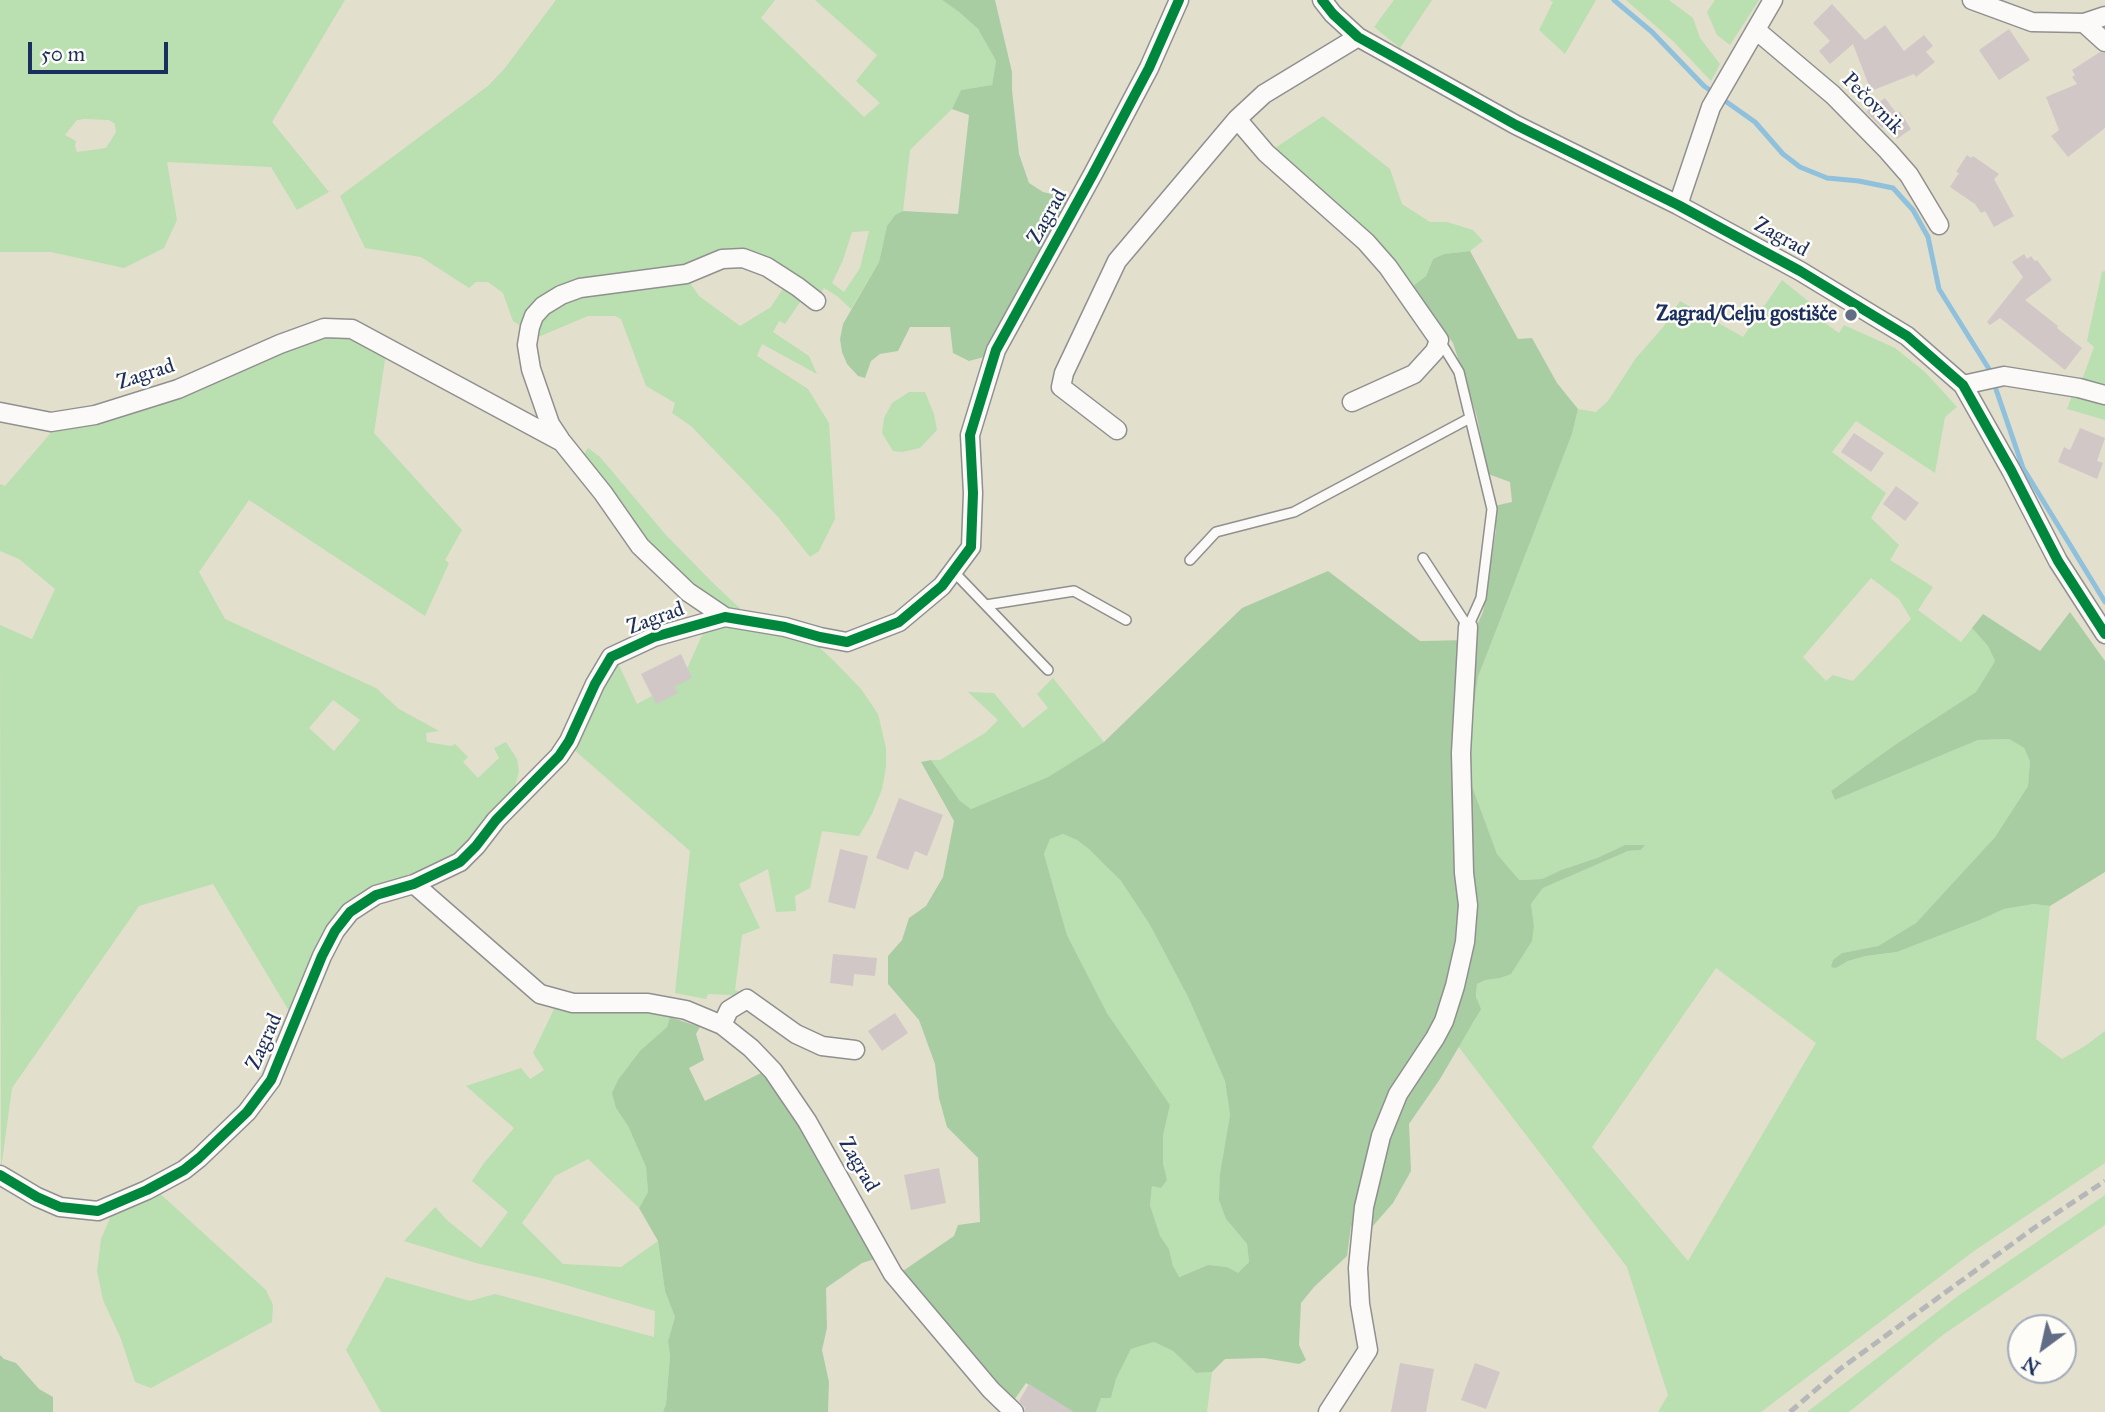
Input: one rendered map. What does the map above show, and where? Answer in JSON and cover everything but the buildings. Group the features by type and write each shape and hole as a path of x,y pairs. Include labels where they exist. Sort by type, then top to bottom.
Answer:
{"street":[{"name":"Zagrad","path":"816,301 766,267 743,258 722,259 686,274 580,288 561,295 543,306 534,316 527,345 531,369 550,424 640,546 688,592 725,617 785,627 847,642 899,622 942,586 971,547 974,493 970,435 996,350 1112,139 1149,68 1179,0"},
{"name":"Zagrad","path":"1322,0 1358,37 1516,125 1678,205 1800,271 1906,336 1963,386 2011,470 2058,561 2105,634"},
{"path":"1678,205 1711,107 1773,0"},
{"path":"1972,0 2032,22 2084,23 2105,16"},
{"path":"2084,23 2105,42"},
{"name":"Pečovnik","path":"1756,30 1833,95 1888,151 1909,175 1939,225"},
{"path":"1116,430 1061,387 1064,373 1118,261 1237,120 1264,94 1358,37"},
{"path":"1237,120 1266,153 1366,242 1388,267 1439,340 1435,351 1414,374 1352,402"},
{"name":"Zagrad","path":"0,412 51,422 95,415 178,389 280,344 324,328 352,329 562,442"},
{"path":"1963,386 2004,376 2080,388 2105,395"},
{"name":"Zagrad","path":"0,1175 60,1207 98,1211 147,1190 184,1170 247,1112 271,1080 322,956 335,931 350,912 376,895 414,884 460,862 496,820 559,756 611,657 654,637 725,617"},
{"path":"1328,1412 1368,1350 1357,1268 1364,1207 1381,1136 1398,1094 1444,1021 1465,942 1468,905 1464,873 1461,753 1468,627"},
{"name":"Zagrad","path":"414,884 540,994 573,1003 648,1003 686,1010 722,1025 751,1048 773,1070 807,1121 893,1274 991,1390 1014,1412"},
{"path":"722,1025 729,1010 747,999 796,1034 822,1046 855,1050"}],"lane":[{"path":"1439,340 1459,372 1492,509 1481,598 1468,627"},
{"path":"1190,560 1216,532 1294,512 1470,418"},
{"path":"1423,558 1468,627"},
{"path":"953,570 1048,670"},
{"path":"986,606 1074,591 1126,620"}],"green space":[{"path":"0,0 345,0 272,122 329,192 297,210 271,167 167,162 177,220 164,248 124,268 51,252 0,252","holes":["77,120 109,120 115,124 116,132 106,148 77,152 76,141 65,135"]},
{"path":"556,0 775,0 761,18 864,117 880,103 856,81 877,55 815,0 942,0 978,29 996,61 992,85 961,90 952,109 910,150 903,211 895,215 887,226 879,262 851,309 824,288 818,297 752,256 687,272 570,287 524,328 513,321 503,293 488,282 476,282 469,288 421,257 365,248 340,196 488,86 505,68","holes":["869,231 860,268 844,292 832,283 852,232"]},
{"path":"942,0 995,0 1012,72 1019,154 1029,183 1043,192 1070,198 988,356 969,361 953,353 950,327 910,327 898,351 880,354 871,361 865,378 858,376 847,364 842,352 840,339 843,324 879,262 887,226 895,215 903,211 958,214 969,115 952,109 961,90 992,85 996,61 978,29"},
{"path":"1394,0 1432,0 1400,48 1374,27"},
{"path":"1550,0 1596,0 1565,54 1539,30 1553,2"},
{"path":"1626,0 1669,0 1693,18 1700,38 1720,64 1711,81 1673,41"},
{"path":"1715,0 1759,0 1730,45 1717,35 1707,12"},
{"path":"1323,116 1390,169 1402,204 1430,222 1447,222 1473,230 1483,241 1470,251 1444,254 1433,259 1426,276 1413,286 1374,239 1272,150"},
{"path":"1470,251 1518,339 1532,338 1557,383 1578,409 1572,434 1478,677 1465,767 1497,854 1519,880 1542,879 1625,845 1645,845 1641,850 1628,851 1543,888 1531,904 1534,926 1532,941 1511,974 1477,984 1476,997 1481,1009 1440,1079 1409,1124 1411,1171 1393,1203 1372,1227 1351,1226 1347,1256 1301,1303 1299,1345 1306,1360 1299,1364 1264,1358 1225,1359 1212,1372 1196,1373 1173,1351 1154,1342 1131,1349 1116,1379 1111,1398 1101,1398 1096,1412 1071,1412 1026,1383 1012,1403 900,1273 954,1236 958,1225 980,1222 978,1158 947,1127 939,1098 935,1064 919,1020 888,984 888,956 902,940 909,918 926,906 943,877 954,821 921,762 931,760 960,801 971,809 1048,777 1104,742 1242,608 1328,571 1420,641 1470,640 1483,612 1496,530 1494,506 1512,502 1510,482 1488,474 1477,417 1453,343 1413,286 1426,276 1433,259 1444,254","holes":["1063,834 1077,840 1121,881 1150,925 1188,997 1225,1081 1230,1115 1220,1173 1219,1200 1226,1219 1247,1244 1249,1262 1238,1273 1227,1267 1208,1265 1179,1277 1169,1249 1160,1236 1150,1205 1152,1186 1161,1188 1167,1180 1163,1163 1163,1136 1170,1105 1107,1013 1067,935 1044,854 1050,839"]},
{"path":"2105,271 2105,388 2082,380 2094,347 2087,341 2102,272"},
{"path":"688,280 699,296 740,326 771,307 784,287 803,298 785,324 779,321 773,332 809,356 817,374 762,344 757,356 808,389 829,423 835,519 819,551 810,557 749,486 691,426 672,413 675,403 646,386 621,319 615,316 588,316 531,340 536,319 563,298"},
{"path":"1782,280 1829,318 1825,323 1839,333 1844,325 1895,348 1925,372 1957,407 1945,417 1935,473 1856,421 1832,452 1886,493 1871,518 1899,545 1890,560 1933,587 1918,610 1961,642 1972,628 1988,646 1995,661 1976,692 1896,744 1831,791 1835,800 1978,740 2009,739 2024,748 2030,761 2028,786 1995,837 1916,923 1878,946 1842,953 1836,968 1866,956 1897,952 2004,909 2034,904 2050,906 2036,1039 2062,1059 2105,1031 2105,1163 1974,1251 1761,1412 1658,1412 1668,1395 1627,1267 1458,1046 1475,1020 1477,984 1500,978 1534,926 1531,904 1543,888 1628,851 1641,850 1644,846 1625,845 1542,879 1518,880 1497,854 1465,767 1478,677 1572,434 1578,409 1596,412 1608,401 1636,358 1664,326 1680,301 1743,337","holes":["1871,578 1899,599 1911,619 1853,681 1833,675 1826,681 1803,657","1716,968 1816,1043 1688,1261 1592,1147"]},
{"path":"346,332 386,353 374,433 462,530 445,560 449,563 425,616 249,500 199,572 225,619 376,688 399,709 439,731 426,733 427,742 451,746 455,744 468,757 463,762 478,778 499,758 494,748 506,742 517,759 519,771 513,794 469,847 332,921 311,956 289,1011 213,884 139,906 12,1088 1,1169 0,625 32,639 55,589 19,559 0,551 0,484 5,486 55,428 302,340","holes":["333,700 360,720 334,751 309,728"]},
{"path":"2074,390 2105,398 2105,420 2067,409"},
{"path":"909,392 925,392 937,430 920,448 893,451 882,433 884,418 892,403"},
{"path":"588,448 600,457 666,535 747,615 719,608 692,591 625,520 584,454"},
{"path":"2070,612 2105,661 2105,872 2050,906 2034,904 2004,909 1897,952 1866,956 1836,968 1831,967 1833,960 1842,953 1878,946 1916,923 1995,837 2028,786 2030,761 2024,748 2009,739 1978,740 1835,800 1831,791 1896,744 1976,692 1995,661 1988,646 1972,628 1983,614 2040,651"},
{"path":"734,624 801,635 818,646 861,689 878,714 886,748 886,767 882,789 859,836 822,831 810,888 795,896 796,911 776,912 768,869 739,884 760,928 742,935 735,990 744,994 735,999 731,995 708,994 706,999 675,993 690,851 572,748 579,726 617,661 637,704 682,680 703,633"},
{"path":"1053,678 1104,742 1048,777 971,809 960,801 931,760 940,760 985,733 998,720 968,692 994,693 1023,728 1048,708 1037,694"},
{"path":"1063,834 1089,848 1121,881 1150,925 1188,997 1225,1081 1230,1115 1220,1173 1226,1219 1247,1244 1249,1262 1238,1274 1227,1267 1208,1265 1178,1277 1169,1249 1160,1237 1150,1205 1152,1185 1167,1180 1163,1163 1163,1136 1170,1105 1107,1013 1067,935 1044,854 1050,839"},
{"path":"554,1009 638,1010 670,1017 667,1027 657,1036 616,1108 628,1126 646,1167 648,1192 639,1208 588,1159 555,1176 522,1223 563,1264 621,1267 658,1241 665,1291 675,1317 668,1341 670,1356 663,1412 381,1412 346,1350 386,1277 470,1301 495,1294 654,1337 655,1311 404,1241 435,1207 481,1248 508,1212 472,1181 514,1128 466,1086 521,1068 530,1079 544,1070 533,1053"},
{"path":"670,1017 700,1027 696,1034 704,1060 689,1068 705,1101 765,1071 801,1121 875,1259 862,1263 826,1288 827,1328 822,1350 829,1382 828,1412 663,1412 670,1356 668,1341 675,1317 665,1291 658,1241 639,1208 648,1192 646,1167 628,1126 616,1108 612,1093 618,1080 640,1051 667,1027"},
{"path":"156,1190 266,1290 273,1305 272,1322 151,1388 135,1382 121,1339 103,1300 97,1271 101,1239 113,1211"},
{"path":"2105,1195 2105,1225 1944,1334 1849,1412 1807,1412 1958,1296"},
{"path":"1154,1342 1173,1351 1196,1373 1212,1372 1207,1412 1096,1412 1101,1397 1111,1398 1116,1379 1131,1349"},
{"path":"0,1355 16,1363 39,1389 53,1397 53,1412 0,1412"}],"waterway":[{"path":"1614,0 1652,32 1704,86 1755,122 1783,154 1800,167 1827,178 1893,188 1913,210 1928,237 1939,289 1989,369 2023,468 2105,602"}],"railway":[{"path":"1790,1412 1840,1369 2034,1228 2105,1181"}],"cycle path":[{"path":"0,1175 60,1207 98,1211 147,1190 184,1170 199,1158 247,1112 271,1080 322,956 335,931 350,912 376,895 414,884 460,862 496,820 559,756 611,657 654,637 725,617 785,627 847,642 899,622 942,586 971,547 973,493 970,435 996,350 1149,68 1179,0"},
{"path":"1322,0 1358,37 1516,125 1678,205 1800,271 1907,336 1963,385 2058,561 2105,634"}],"place":[{"name":"Zagrad/Celju gostišče","path":"1851,315"}]}
